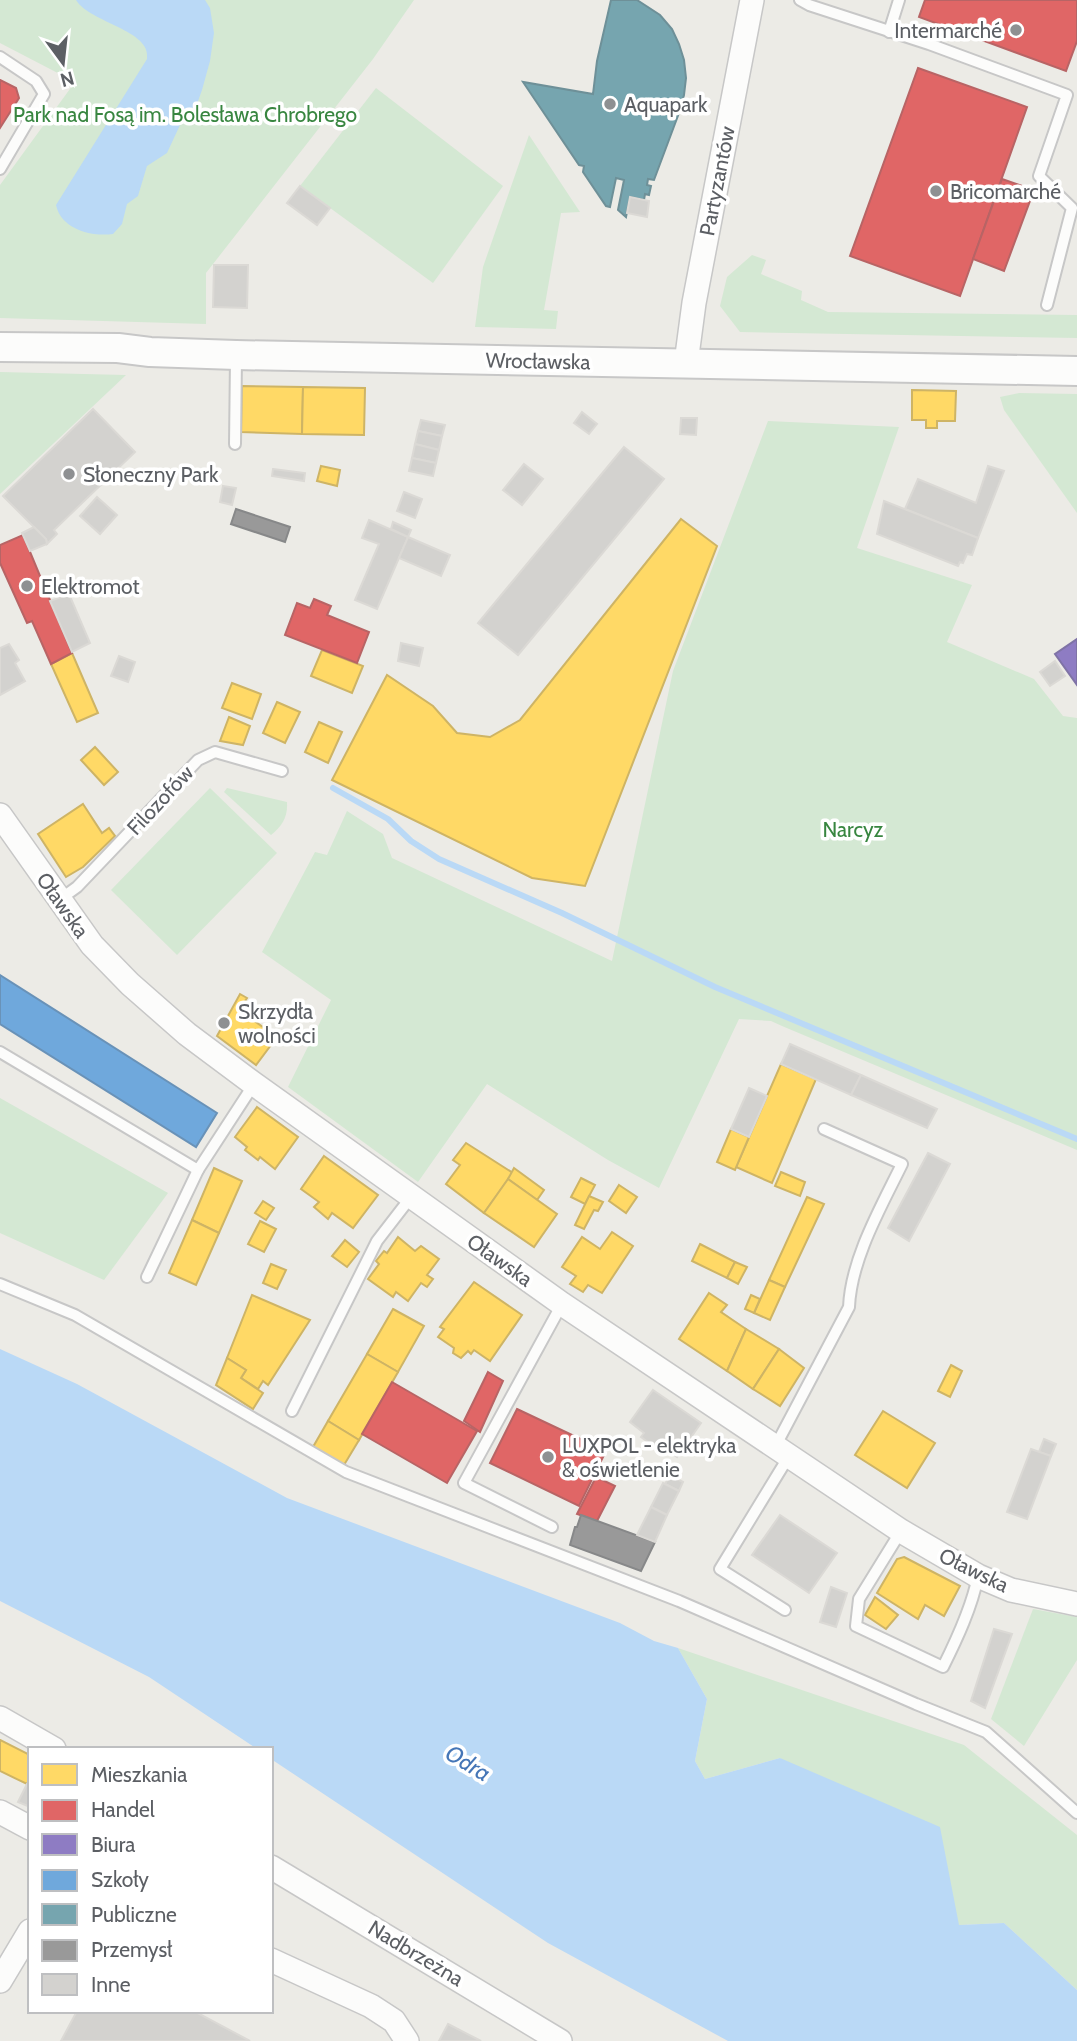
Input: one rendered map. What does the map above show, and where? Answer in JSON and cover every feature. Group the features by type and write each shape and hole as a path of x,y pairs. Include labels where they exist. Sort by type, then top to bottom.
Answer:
{"street":[{"name":"Partyzantów","path":"686,363 694,303 752,0"},
{"name":"Wrocławska","path":"0,347 118,348 236,355 1077,371"},
{"name":"Oławska","path":"0,815 92,945 130,984 187,1034 254,1084 562,1304 901,1531 978,1576 1011,1591 1077,1604"},
{"path":"0,1718 51,1747"},
{"path":"0,1812 28,1827"},
{"name":"Nadbrzeżna","path":"273,1868 560,2041"},
{"path":"0,1981 28,1934"},
{"path":"273,1961 371,2006 394,2021 407,2041"}],"lane":[{"path":"889,32 900,0"},
{"path":"806,2 1067,94 1039,176 1072,208 1047,305"},
{"path":"0,57 36,81 44,94 0,169"},
{"path":"235,444 236,355"},
{"name":"Filozofów","path":"58,900 86,877 198,760 215,752 282,771"},
{"path":"0,1052 198,1170"},
{"path":"146,1277 198,1170 254,1084"},
{"path":"785,1610 720,1569 782,1451 849,1307 850,1285 876,1218 902,1164 824,1129"},
{"path":"292,1412 377,1241 411,1197"},
{"path":"0,1284 75,1315 346,1472 678,1601 986,1732 1077,1813"},
{"path":"552,1527 464,1483 562,1304"},
{"path":"901,1531 859,1599 856,1626 943,1667 956,1641 978,1576"}],"green space":[{"name":"Park nad Fosą im. Bolesława Chrobrego","path":"0,0 414,0 373,59 206,273 206,324 0,318 0,185 75,82 0,43"},
{"path":"376,88 503,186 433,283 300,186"},
{"path":"529,135 580,212 561,213 544,310 558,311 556,329 475,327 483,267"},
{"path":"752,255 766,260 761,274 802,291 801,300 828,312 1077,315 1077,338 740,332 720,306 727,277"},
{"path":"0,372 126,375 0,494"},
{"path":"1019,393 1077,394 1077,513 1004,410 1000,397"},
{"name":"Narcyz","path":"768,421 899,427 857,548 972,585 947,642 1034,679 1063,716 1077,718 1077,1150 771,1021 739,1019 659,1188 608,1160 487,1084 418,1182 288,1087 331,1000 262,952 315,852 327,855 347,811 383,834 392,858 612,961 673,671"},
{"path":"210,788 277,853 177,955 111,890"},
{"path":"227,788 287,802 281,825 271,835 224,792"},
{"path":"0,1098 168,1193 104,1280 0,1233"},
{"path":"1033,1609 1077,1617 1077,1660 1024,1746 991,1719"},
{"path":"678,1648 964,1745 1077,1835 1077,1990 1004,1923 959,1925 780,1758 705,1779 695,1761 707,1699"}],"water":[{"path":"76,0 205,0 210,8 214,33 210,61 197,104 180,125 167,153 147,166 138,196 127,204 122,224 113,234 96,234 70,226 56,205 147,59 146,49 130,34 94,15"},
{"name":"Odra","path":"0,1349 77,1384 287,1498 620,1623 654,1641 678,1648 707,1699 695,1761 705,1779 780,1758 940,1827 959,1925 1004,1923 1077,1990 1077,2041 728,2041 548,1943 273,1760 273,1747 254,1747 149,1677 0,1601"}],"building: Mieszkania":[{"path":"242,386 303,387 302,434 241,432"},
{"path":"303,387 365,388 364,435 302,434"},
{"path":"912,390 956,391 955,421 937,421 937,428 926,428 926,420 912,420"},
{"path":"321,466 340,470 337,486 317,481"},
{"path":"681,519 717,546 585,886 532,878 332,780 387,675 433,706 457,733 490,737 520,720"},
{"path":"322,650 363,666 352,693 311,676"},
{"path":"72,653 98,713 77,722 51,664"},
{"path":"232,683 261,694 252,719 222,708"},
{"path":"277,702 300,712 285,743 263,733"},
{"path":"229,717 250,726 243,745 220,741"},
{"path":"319,722 342,732 328,763 305,752"},
{"path":"95,747 118,772 104,785 81,760"},
{"path":"83,804 102,833 109,828 115,836 83,867 66,877 38,834"},
{"path":"240,994 247,998 239,1010 277,1037 256,1065 217,1036"},
{"path":"781,1064 816,1079 772,1183 736,1167"},
{"path":"257,1107 298,1137 275,1169 260,1157 258,1160 245,1150 247,1147 235,1137"},
{"path":"731,1129 749,1137 735,1170 717,1162"},
{"path":"466,1143 513,1173 484,1213 446,1184 460,1165 453,1160"},
{"path":"324,1156 378,1195 353,1228 332,1213 328,1219 314,1207 319,1202 301,1189"},
{"path":"214,1168 242,1181 219,1233 192,1220"},
{"path":"514,1168 544,1190 537,1200 508,1179"},
{"path":"781,1172 805,1182 800,1196 775,1186"},
{"path":"581,1178 595,1185 585,1204 571,1197"},
{"path":"508,1179 557,1214 534,1247 484,1213"},
{"path":"619,1185 637,1197 626,1213 609,1201"},
{"path":"589,1196 603,1202 598,1211 594,1210 584,1229 575,1225"},
{"path":"807,1197 824,1204 785,1287 769,1280"},
{"path":"263,1201 274,1208 266,1220 255,1213"},
{"path":"192,1220 219,1233 196,1285 169,1273"},
{"path":"260,1221 276,1229 264,1252 248,1244"},
{"path":"612,1232 633,1246 602,1293 588,1285 583,1292 570,1284 576,1276 562,1267 582,1237 600,1249"},
{"path":"398,1237 415,1251 421,1246 439,1259 427,1275 433,1279 427,1287 421,1283 408,1301 396,1292 393,1297 368,1279 379,1264 376,1261 384,1251 387,1253"},
{"path":"345,1240 359,1252 347,1267 332,1256"},
{"path":"700,1244 735,1262 727,1278 692,1261"},
{"path":"735,1262 747,1267 738,1284 727,1278"},
{"path":"271,1264 286,1270 277,1289 263,1283"},
{"path":"769,1280 785,1287 770,1320 754,1313"},
{"path":"474,1282 522,1315 490,1361 474,1350 471,1354 468,1351 461,1358 453,1353 454,1348 438,1337 444,1329 440,1327"},
{"path":"709,1293 727,1305 721,1312 746,1329 727,1371 679,1339"},
{"path":"252,1295 310,1320 268,1385 263,1381 258,1389 241,1378 246,1370 227,1358"},
{"path":"751,1295 760,1299 754,1313 745,1309"},
{"path":"393,1309 424,1326 398,1372 367,1354"},
{"path":"746,1329 779,1349 753,1389 727,1371"},
{"path":"779,1349 804,1368 780,1406 753,1389"},
{"path":"367,1354 398,1372 359,1440 328,1421"},
{"path":"227,1358 246,1370 241,1378 263,1393 253,1409 216,1385"},
{"path":"951,1365 962,1371 950,1397 938,1391"},
{"path":"883,1411 935,1443 907,1488 855,1455"},
{"path":"328,1421 359,1440 344,1465 313,1447"},
{"path":"904,1557 960,1586 944,1616 925,1605 918,1619 877,1593 897,1559"},
{"path":"875,1597 898,1615 886,1629 865,1615"},
{"path":"0,1740 28,1754 27,1784 0,1771"}],"building: Handel":[{"name":"Intermarché","path":"925,0 1077,0 1077,41 1066,71 919,17"},
{"name":"Bricomarché","path":"918,68 1027,107 960,296 850,256"},
{"path":"0,80 16,88 19,98 0,128"},
{"path":"1002,179 1034,190 1004,271 973,259"},
{"name":"Elektromot","path":"23,535 72,653 51,664 32,621 27,623 0,563 0,545"},
{"path":"314,599 331,606 327,615 369,632 357,663 285,635 297,603 310,608"},
{"path":"488,1372 503,1381 480,1432 464,1421"},
{"path":"392,1382 477,1431 447,1483 362,1434"},
{"name":"LUXPOL - elektryka & oświetlenie","path":"517,1409 606,1451 579,1506 490,1463"},
{"path":"596,1477 615,1486 597,1521 577,1514"}],"building: Biura":[{"path":"1077,639 1077,685 1055,654"}],"building: Szkoły":[{"path":"0,975 217,1113 196,1147 0,1024"}],"building: Publiczne":[{"name":"Aquapark","path":"611,0 637,0 660,15 672,29 679,44 686,78 679,113 654,180 648,179 647,185 651,186 649,195 645,194 644,200 630,197 626,217 618,210 624,180 616,178 610,207 606,206 583,172 584,166 579,165 523,82 593,94 597,61"}],"building: Przemysł":[{"path":"236,509 290,527 285,542 231,524"},
{"path":"581,1515 655,1542 641,1571 570,1545"}],"building: Inne":[{"path":"300,186 330,208 317,225 287,203"},
{"path":"630,197 649,201 647,217 627,213"},
{"path":"214,265 248,265 247,308 213,307"},
{"name":"Słoneczny Park","path":"93,409 135,452 54,530 57,534 47,544 46,539 3,496"},
{"path":"582,412 597,424 589,434 574,423"},
{"path":"681,418 697,418 696,435 680,434"},
{"path":"421,420 445,425 442,436 418,431"},
{"path":"418,431 442,436 439,450 415,444"},
{"path":"415,444 439,450 436,463 412,458"},
{"path":"624,447 664,479 518,655 478,623"},
{"path":"412,458 436,463 433,476 409,471"},
{"path":"524,464 543,479 522,505 503,490"},
{"path":"988,466 1004,471 978,538 905,509 918,479 976,503"},
{"path":"273,469 305,473 304,481 272,476"},
{"path":"223,486 236,488 232,505 220,502"},
{"path":"404,492 422,499 415,518 397,511"},
{"path":"97,497 117,515 100,534 80,516"},
{"path":"884,501 978,538 972,555 967,554 963,563 960,562 958,566 877,534"},
{"path":"369,520 408,537 377,609 355,600 379,544 362,538"},
{"path":"393,522 411,530 408,537 391,529"},
{"path":"34,527 46,539 47,544 30,551 22,533"},
{"path":"408,537 450,555 441,576 399,558"},
{"path":"69,594 90,643 72,652 50,601"},
{"path":"401,643 423,648 419,666 398,661"},
{"path":"9,644 19,660 15,663 25,681 0,695 0,648"},
{"path":"119,656 135,662 128,682 111,676"},
{"path":"1055,661 1065,676 1050,686 1040,672"},
{"path":"790,1044 861,1075 851,1095 781,1064"},
{"path":"861,1075 937,1109 927,1128 851,1095"},
{"path":"749,1088 767,1096 749,1137 731,1129"},
{"path":"928,1153 950,1164 909,1241 888,1228"},
{"path":"653,1390 701,1423 677,1457 663,1446 659,1450 641,1437 644,1433 630,1422"},
{"path":"1044,1439 1056,1444 1051,1456 1039,1452"},
{"path":"1031,1449 1051,1456 1027,1519 1007,1512"},
{"path":"670,1475 683,1482 679,1491 665,1484"},
{"path":"663,1483 679,1491 667,1515 651,1507"},
{"path":"651,1507 667,1515 655,1542 637,1535"},
{"path":"780,1515 837,1553 809,1593 752,1555"},
{"path":"831,1587 847,1593 836,1627 820,1622"},
{"path":"994,1629 1012,1634 985,1708 971,1701"},
{"path":"27,1784 28,1806 18,1802"},
{"path":"76,2013 198,2013 250,2041 61,2041"},
{"path":"448,2024 481,2041 439,2041"}],"waterway":[{"path":"333,788 388,819 411,841 439,859 562,913 715,987 1077,1139"}],"place":[{"name":"Intermarché","path":"1016,30"},
{"name":"Aquapark","path":"610,104"},
{"name":"Bricomarché","path":"936,191"},
{"name":"Słoneczny Park","path":"69,474"},
{"name":"Elektromot","path":"27,586"},
{"name":"Skrzydła wolności","path":"224,1023"},
{"name":"LUXPOL - elektryka & oświetlenie","path":"548,1457"}]}
